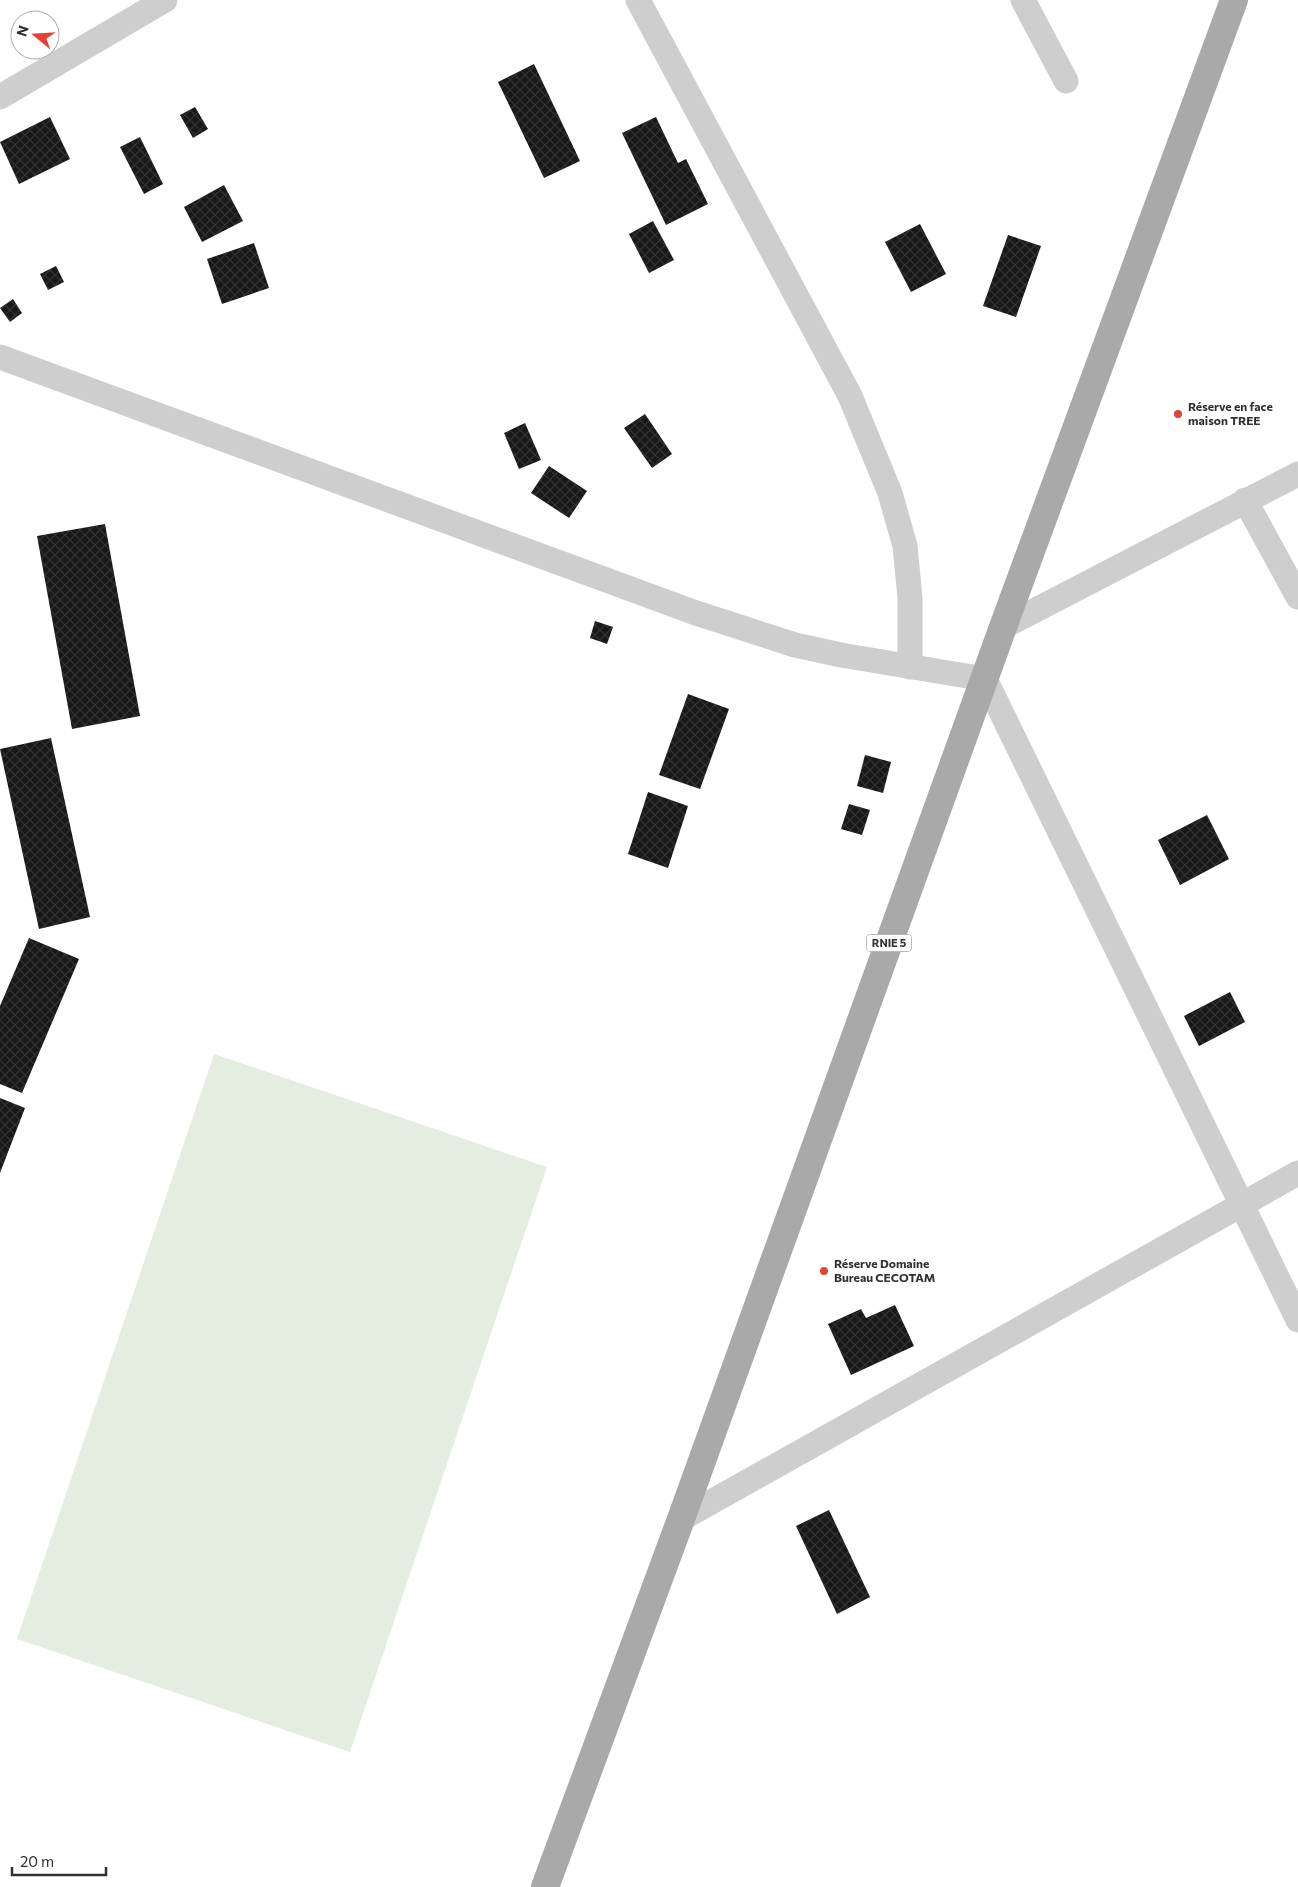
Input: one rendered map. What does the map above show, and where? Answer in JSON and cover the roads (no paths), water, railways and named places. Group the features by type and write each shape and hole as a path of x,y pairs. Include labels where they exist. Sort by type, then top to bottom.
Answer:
{"main road":[{"name":"RNIE 5","path":"545,1887 681,1519 1003,627 1234,0"}],"street":[{"path":"0,97 165,0"},
{"path":"638,0 850,396 890,493 905,546 910,598 910,667"},
{"path":"1023,0 1066,81"},
{"path":"0,357 696,613 795,645 910,667 985,678 1298,1320"},
{"path":"1003,627 1298,474"},
{"path":"1245,500 1298,597"},
{"path":"681,1519 1298,1173"}],"place":[{"name":"Réserve en face maison TREE","path":"1178,414"},
{"name":"Réserve Domaine Bureau CECOTAM","path":"824,1271"}]}
